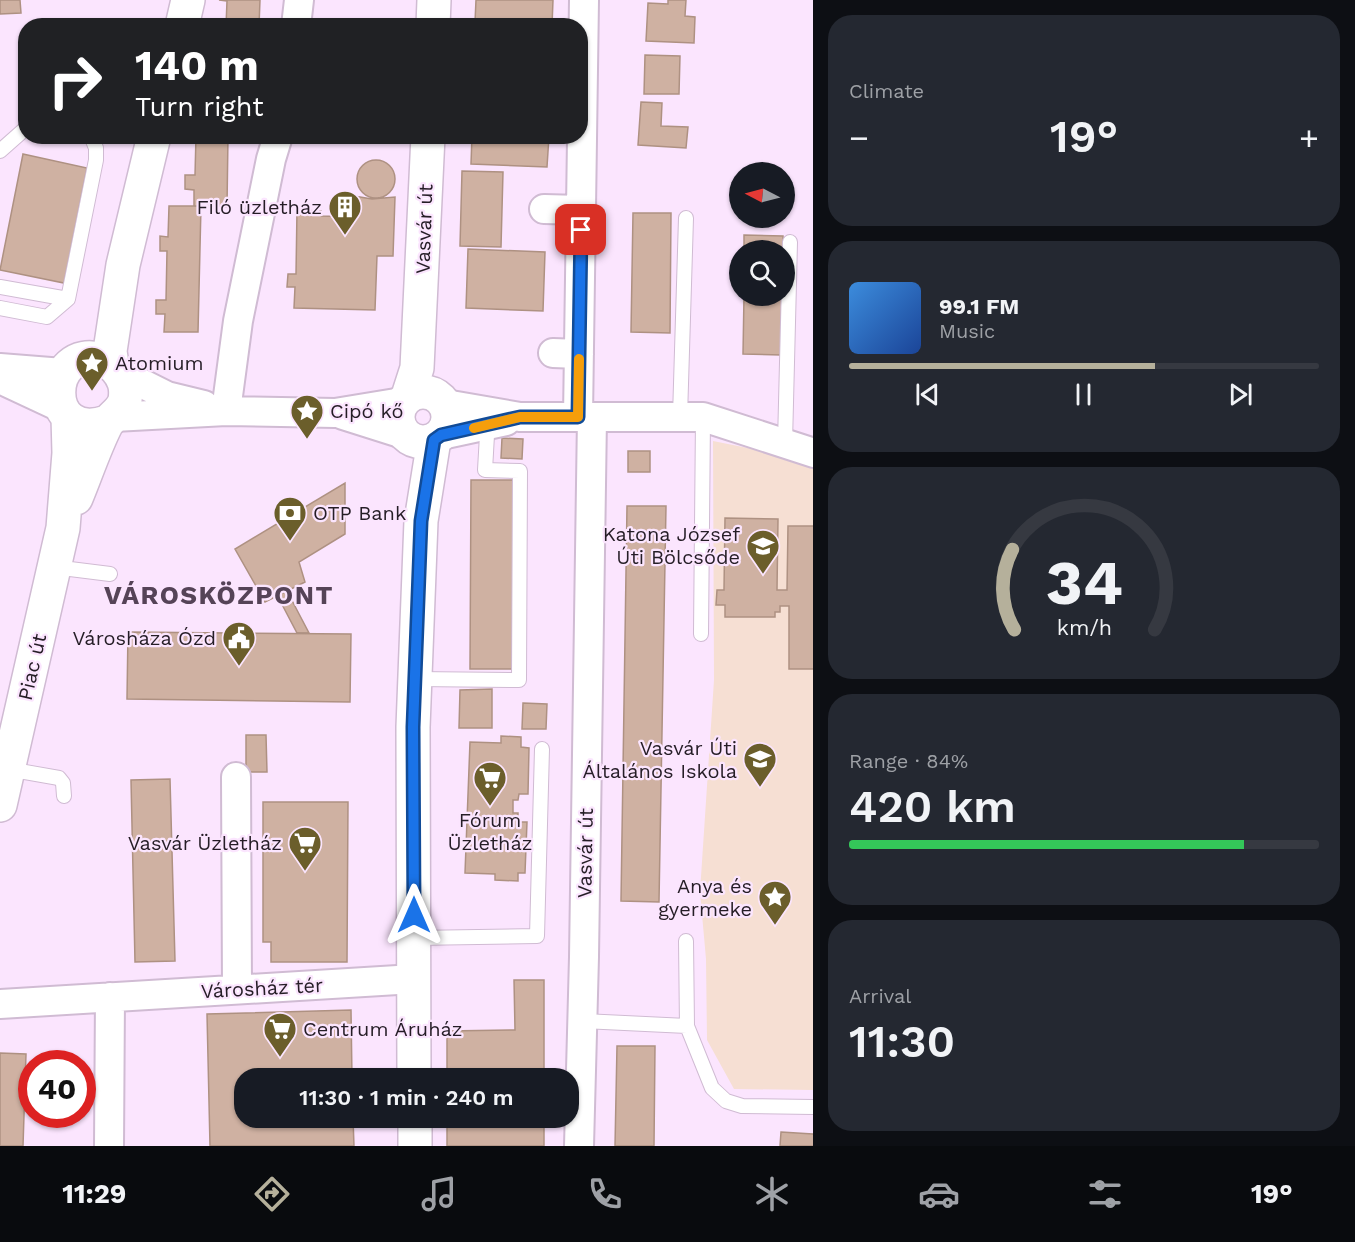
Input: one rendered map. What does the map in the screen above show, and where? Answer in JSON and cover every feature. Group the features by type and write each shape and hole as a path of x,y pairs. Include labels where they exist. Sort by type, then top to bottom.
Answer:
{"street":[{"path":"184,18 188,0"},
{"path":"297,18 299,0"},
{"path":"433,18 434,0"},
{"name":"Vasvár út","path":"583,18 584,0"},
{"path":"63,528 111,420 124,400 126,390 115,368 110,351 123,265 152,144"},
{"path":"226,411 238,321 276,144"},
{"name":"Vasvár út","path":"414,1068 413,727 421,521 415,486 423,419 417,368 428,144"},
{"name":"Vasvár út","path":"579,1146 583,1021 585,417 566,354 581,210 581,144"},
{"path":"544,209 581,210"},
{"path":"63,528 69,453 65,413 58,390 70,367 89,346 123,265"},
{"path":"0,368 70,367 95,358 167,396 226,411"},
{"path":"0,379 65,413 77,423 87,426 98,426 111,420 226,411 423,419 692,417 813,453"},
{"name":"Piac út","path":"0,805 63,528"},
{"path":"236,777 237,989"},
{"name":"Városház tér","path":"35,1001 414,979"},
{"path":"0,996 35,1001"},
{"path":"109,1146 110,997"},
{"path":"0,1004 35,1001"},
{"path":"415,1128 415,1146"}],"lane":[{"path":"0,151 18,135"},
{"path":"0,308 47,317 68,299 96,160 95,144"},
{"path":"686,218 700,634"},
{"path":"0,287 68,299"},
{"path":"785,443 788,306"},
{"path":"415,679 519,680 520,471 485,470 488,435"},
{"path":"54,567 110,574"},
{"path":"414,938 537,936 542,749"},
{"path":"8,768 59,778 63,783 64,796"},
{"path":"686,942 687,1026 712,1088 726,1101 742,1106 813,1107"},
{"path":"583,1021 687,1026"}],"shaded area":[{"name":"Vasvár Úti Általános Iskola","path":"713,441 773,453 813,469 813,1090 734,1089 707,1040 706,959 700,892 714,680"}],"building":[{"path":"0,0 20,0 21,13 0,14"},
{"path":"219,0 260,0 259,18 226,18 227,1"},
{"path":"476,0 553,0 552,18 475,18"},
{"path":"668,0 686,0 685,16 695,17 694,43 646,41 648,3 668,4"},
{"path":"645,55 680,56 679,94 644,94"},
{"path":"641,102 662,103 661,126 688,127 686,148 638,145"},
{"path":"196,144 228,144 227,207 194,206 194,190 185,189 185,175 195,175"},
{"path":"472,144 548,144 547,167 471,164"},
{"path":"23,154 87,168 64,283 0,270"},
{"path":"376,160 390,165 395,179 390,193 376,198 362,193 357,179 362,165"},
{"path":"462,171 503,172 501,247 460,246"},
{"name":"Filó üzletház","path":"354,196 372,199 395,197 393,256 377,256 375,310 294,308 295,287 287,287 288,274 296,274 297,210 321,211 321,216 353,217"},
{"path":"169,206 201,206 198,332 164,332 165,314 156,314 156,300 166,300 167,251 160,251 160,236 168,237"},
{"path":"633,213 671,213 670,333 631,332"},
{"path":"744,235 783,236 783,240 744,240"},
{"path":"468,249 545,252 543,311 466,308"},
{"path":"744,306 782,306 781,355 743,354"},
{"path":"502,438 523,439 522,459 501,458"},
{"path":"628,451 650,451 650,472 628,472"},
{"path":"471,480 514,480 513,669 470,669"},
{"name":"OTP Bank","path":"345,483 345,534 299,562 305,582 265,602 235,549"},
{"path":"627,506 666,506 659,902 621,901"},
{"path":"725,518 778,519 777,590 787,590 788,526 813,526 813,669 789,669 789,606 780,606 780,612 775,612 775,617 725,617 725,605 716,605 717,590 724,590"},
{"path":"287,591 309,633 297,633 277,595"},
{"name":"Városháza Ózd","path":"128,632 351,634 350,702 127,699"},
{"path":"492,689 492,728 459,728 460,690"},
{"path":"523,703 547,704 546,729 522,729"},
{"path":"246,735 266,735 267,772 246,772"},
{"name":"Fórum Üzletház","path":"501,736 521,737 521,747 529,748 528,794 519,794 518,800 513,800 513,813 518,813 518,822 527,822 525,873 518,873 518,881 495,880 495,874 465,873 470,742 501,743"},
{"path":"170,779 175,961 135,962 131,780"},
{"name":"Vasvár Üzletház","path":"263,802 348,802 347,962 271,962 271,942 263,942"},
{"path":"514,980 544,980 544,1068 447,1068 447,1031 515,1030"},
{"name":"Centrum Áruház","path":"351,1010 352,1068 234,1068 234,1128 353,1128 354,1146 210,1146 207,1014"},
{"path":"617,1046 655,1046 654,1146 615,1146"},
{"path":"0,1053 18,1054 18,1128 24,1128 23,1146 0,1146"},
{"path":"447,1128 544,1128 544,1146 447,1146"},
{"path":"781,1132 813,1134 813,1146 780,1146"}],"slow traffic":[{"path":"474,428 520,417 578,417 579,359"}],"place":[{"name":"Filó üzletház","path":"345,236"},
{"name":"Atomium","path":"92,392"},
{"name":"Cipó kő","path":"307,440"},
{"name":"OTP Bank","path":"290,542"},
{"name":"Katona József Úti Bölcsőde","path":"763,575"},
{"name":"Városháza Ózd","path":"239,667"},
{"name":"Vasvár Úti Általános Iskola","path":"760,788"},
{"name":"Fórum Üzletház","path":"490,807"},
{"name":"Vasvár Üzletház","path":"305,872"},
{"name":"Anya és gyermeke","path":"775,926"},
{"name":"Centrum Áruház","path":"280,1058"}],"district":[{"name":"VÁROSKÖZPONT","path":"219,595"}],"route":[{"path":"414,915 413,727 421,521 428,489 434,440 441,435 520,417 578,417 581,230"}]}
